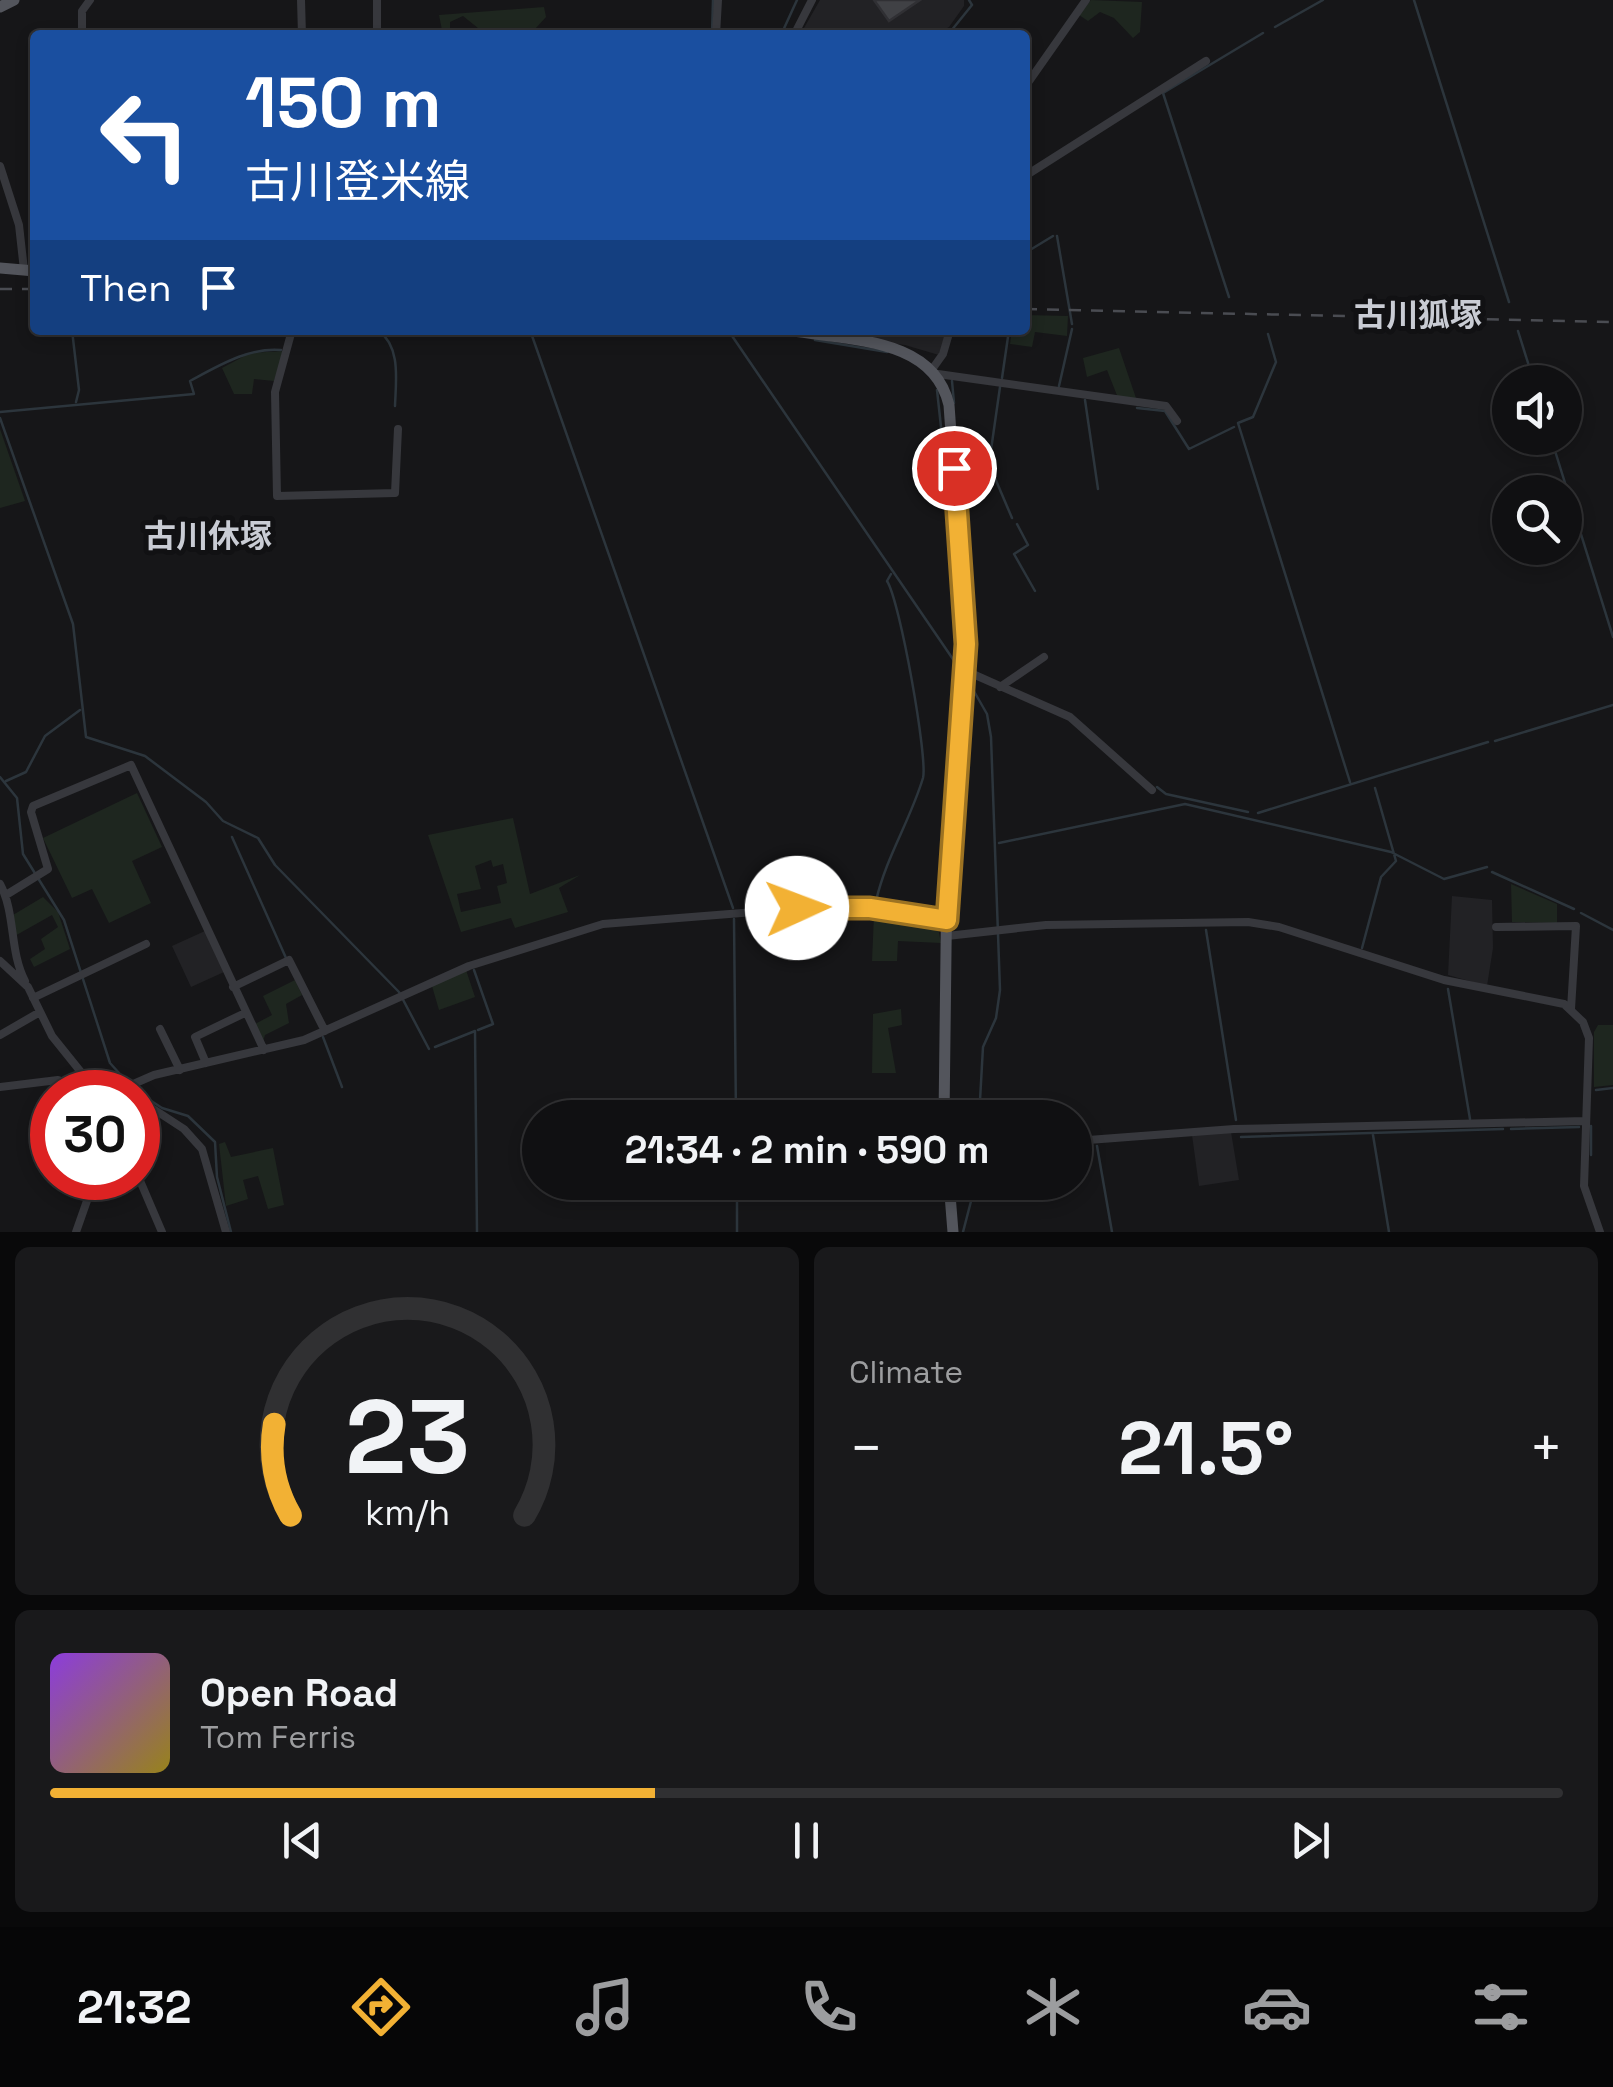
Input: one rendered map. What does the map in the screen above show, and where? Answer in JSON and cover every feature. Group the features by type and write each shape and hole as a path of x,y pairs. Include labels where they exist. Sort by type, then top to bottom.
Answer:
{"main road":[{"path":"0,7 14,0"},
{"path":"0,268 30,270"},
{"path":"817,335 907,352 935,371 948,404 965,676 950,831 944,1100"},
{"path":"950,1200 952,1232"}],"street":[{"path":"82,30 82,12 90,0"},
{"path":"301,0 302,30"},
{"path":"377,0 377,30"},
{"path":"716,30 718,0"},
{"path":"797,30 812,0"},
{"path":"1030,80 1086,0"},
{"path":"1030,173 1206,61"},
{"path":"0,166 30,270"},
{"path":"291,335 275,392 277,496 395,493 398,429"},
{"path":"948,335 935,371 1166,406 1177,421"},
{"path":"1000,687 1044,657"},
{"path":"965,676 1070,717 1152,790"},
{"path":"6,895 48,869 30,812 34,806 130,765 264,1050"},
{"path":"0,884 6,895 10,940 28,987 52,1036 78,1070"},
{"path":"160,1077 323,1032 492,957 603,924 831,906 947,920"},
{"path":"947,936 1000,929 1248,922 1278,927 1444,980 1551,1000 1571,1009 1589,1038 1584,1186 1600,1232"},
{"path":"1496,927 1576,926 1571,1009"},
{"path":"33,998 146,944"},
{"path":"233,987 289,960 323,1032"},
{"path":"0,961 28,987"},
{"path":"0,1035 40,1012"},
{"path":"206,1063 195,1037 245,1012"},
{"path":"160,1028 180,1070"},
{"path":"0,1087 30,1083"},
{"path":"160,1113 184,1129 210,1162 226,1232"},
{"path":"1092,1141 1234,1130 1585,1121"},
{"path":"78,1231 87,1200"},
{"path":"148,1200 162,1232"}],"shaded area":[{"path":"820,0 964,0 964,6 944,30 803,30"},
{"path":"1091,0 1142,2 1140,32 1133,38 1114,18 1100,12 1088,21 1079,15"},
{"path":"544,7 546,17 535,29 478,28 463,16 450,22 450,30 442,30 439,15"},
{"path":"1030,315 1068,316 1067,336 1035,332 1032,347 1010,344 1011,335 1030,335"},
{"path":"826,335 945,335 939,355 905,345"},
{"path":"1119,348 1137,401 1118,398 1107,370 1087,377 1083,358"},
{"path":"284,351 274,381 254,379 252,394 234,394 222,368 250,353"},
{"path":"0,429 25,501 0,508"},
{"path":"137,793 162,847 132,861 151,903 109,923 92,889 72,898 43,838"},
{"path":"513,818 530,894 580,875 559,888 568,912 515,928 511,918 461,932 428,835","holes":["491,860 493,867 503,864 507,883 497,886 501,903 461,912 457,894 481,889 475,866"]},
{"path":"1511,884 1557,904 1557,923 1512,922"},
{"path":"1452,896 1492,900 1493,948 1487,986 1448,975"},
{"path":"43,897 58,912 70,949 34,967 30,959 45,949 41,939 58,927 52,915 13,937 13,915"},
{"path":"874,915 937,923 941,943 898,941 897,961 872,961"},
{"path":"205,931 224,972 191,987 172,946"},
{"path":"466,970 475,997 439,1010 432,986"},
{"path":"295,980 302,995 286,1004 289,1023 265,1035 263,1041 255,1024 272,1015 263,996"},
{"path":"901,1009 902,1025 888,1028 896,1073 872,1073 873,1014"},
{"path":"1598,1025 1613,1025 1613,1085 1594,1087 1594,1032"},
{"path":"1231,1132 1239,1180 1199,1186 1192,1135"},
{"path":"225,1142 231,1157 273,1148 284,1205 268,1209 258,1176 243,1180 248,1199 226,1206 219,1144"}],"building":[{"path":"874,0 920,0 889,21"}],"waterway":[{"path":"712,30 713,0"},
{"path":"783,30 797,0"},
{"path":"952,30 972,5 969,0"},
{"path":"1275,27 1323,0"},
{"path":"1414,0 1509,302"},
{"path":"1229,297 1163,93 1263,33"},
{"path":"1030,250 1053,236"},
{"path":"1057,236 1072,324"},
{"path":"1059,386 1072,329"},
{"path":"1518,331 1529,365"},
{"path":"1268,334 1276,362 1253,417 1238,423 1350,782"},
{"path":"73,335 79,390 76,402"},
{"path":"383,335 394,354 395,406"},
{"path":"532,335 733,908"},
{"path":"731,335 959,668"},
{"path":"1002,378 1008,335"},
{"path":"815,340 887,352"},
{"path":"0,412 194,394 190,381 212,369 246,355 281,350"},
{"path":"952,381 954,403"},
{"path":"1000,387 989,464 1012,518"},
{"path":"937,390 946,473"},
{"path":"1085,400 1098,489"},
{"path":"1137,408 1165,411 1189,449 1234,427"},
{"path":"0,418 73,624 86,737 145,756 206,802 223,821 258,838 275,865 399,992 429,1049"},
{"path":"1556,455 1613,637"},
{"path":"1017,524 1028,545 1014,554 1035,591"},
{"path":"876,901 923,778 912,680 887,581 891,574"},
{"path":"967,679 987,714 991,737 1000,990 996,1018 983,1047 980,1100"},
{"path":"1495,741 1613,705"},
{"path":"6,781 26,772 45,736 80,710"},
{"path":"1258,813 1488,742"},
{"path":"0,777 17,798 23,854 64,920 110,1063 116,1070"},
{"path":"1157,787 1166,794 1248,812"},
{"path":"1362,948 1381,877 1396,861 1375,788"},
{"path":"999,843 1185,804 1391,852 1444,879 1487,867"},
{"path":"232,837 286,958"},
{"path":"1492,872 1574,909"},
{"path":"1581,913 1613,930"},
{"path":"734,919 736,1100"},
{"path":"1206,930 1236,1120"},
{"path":"474,970 493,1024 478,1030"},
{"path":"1448,989 1470,1119"},
{"path":"435,1047 475,1031 477,1232"},
{"path":"323,1037 342,1087"},
{"path":"1596,1090 1613,1088"},
{"path":"160,1107 188,1116 215,1142 217,1177 231,1232"},
{"path":"1591,1126 1591,1155"},
{"path":"1511,1129 1579,1127"},
{"path":"1241,1137 1503,1129"},
{"path":"1373,1135 1389,1232"},
{"path":"1097,1146 1112,1232"},
{"path":"737,1200 737,1232"},
{"path":"963,1232 971,1200"}],"railway":[{"path":"0,289 30,289"},
{"path":"1030,309 1613,322"}],"district":[{"name":"古川狐塚","path":"1418,315"},
{"name":"古川休塚","path":"208,536"}],"route":[{"path":"797,908 870,908 947,920 950,831 966,672 954,468"}]}
